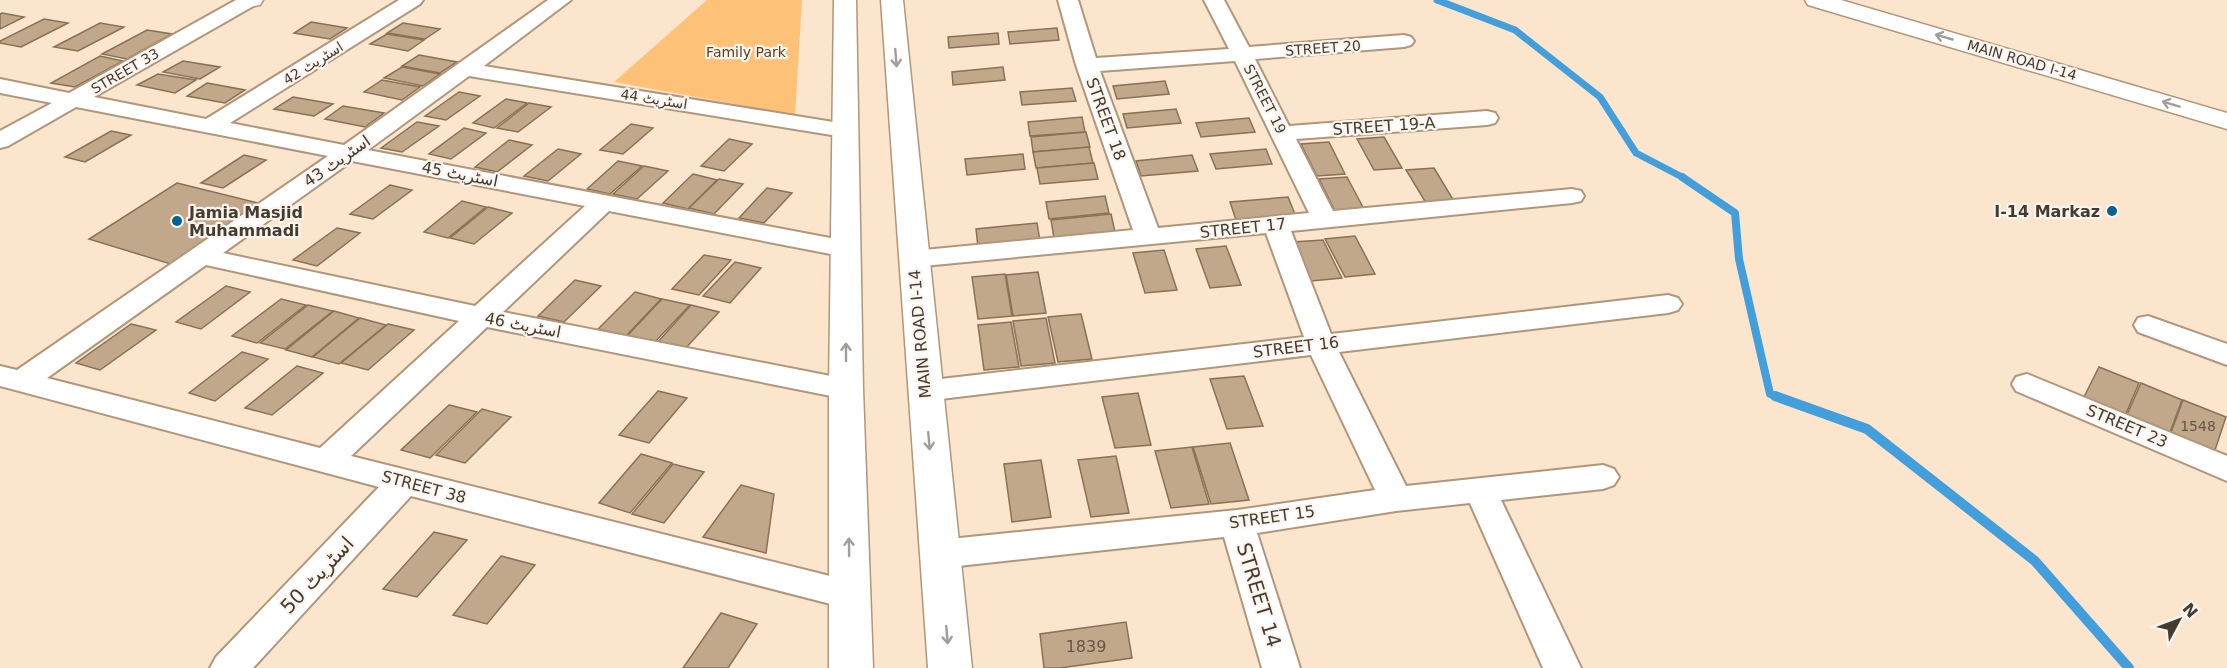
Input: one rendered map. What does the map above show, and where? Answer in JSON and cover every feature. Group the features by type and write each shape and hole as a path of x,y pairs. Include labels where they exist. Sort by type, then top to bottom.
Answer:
{"main road":[{"path":"845,0 846,389 851,668"},
{"name":"MAIN ROAD I-14","path":"891,0 950,668"},
{"name":"MAIN ROAD I-14","path":"1816,0 2227,121"},
{"name":"MAIN ROAD I-14","path":"1883,0 2227,100"}],"street":[{"name":"STREET 33","path":"0,141 250,0"},
{"name":"اسٹریٹ 42","path":"212,125 413,0"},
{"name":"اسٹریٹ 43","path":"11,378 201,256 561,0"},
{"name":"STREET 18","path":"1068,0 1087,65 1148,237"},
{"path":"1214,0 1242,54"},
{"name":"STREET 20","path":"1242,54 1404,41"},
{"name":"STREET 19","path":"1087,65 1242,54 1325,220"},
{"name":"اسٹریٹ 44","path":"465,69 844,130"},
{"name":"اسٹریٹ 45","path":"0,86 212,125 846,249"},
{"name":"STREET 19-A","path":"1282,133 1487,118"},
{"name":"STREET 17","path":"913,259 1572,196"},
{"path":"326,460 483,317 604,202"},
{"path":"1276,225 1321,345 1396,499"},
{"name":"اسٹریٹ 46","path":"201,256 483,317 846,389"},
{"name":"STREET 16","path":"924,391 1668,304"},
{"path":"2148,325 2227,355"},
{"name":"STREET 38","path":"11,378 404,482 850,595"},
{"name":"STREET 23","path":"2027,384 2227,469"},
{"name":"STREET 15","path":"940,554 1237,523 1396,499 1603,477"},
{"name":"اسٹریٹ 50","path":"229,668 404,482"},
{"path":"1480,489 1562,668"},
{"name":"STREET 14","path":"1237,523 1281,668"}],"green space":[{"name":"Family Park","path":"707,0 802,0 795,115 614,82"}],"building":[{"path":"0,14 24,17 0,29"},
{"path":"44,19 68,23 21,47 0,43 0,41"},
{"path":"311,22 347,28 330,39 294,33"},
{"path":"100,23 124,27 78,51 54,47"},
{"path":"403,23 440,29 425,39 387,33"},
{"path":"1057,28 1059,40 1010,44 1008,32"},
{"path":"147,30 172,34 127,59 102,54"},
{"path":"998,33 999,44 949,48 948,37"},
{"path":"387,34 424,40 408,51 370,44"},
{"path":"419,55 457,62 440,73 402,66"},
{"path":"100,56 123,61 75,87 51,83"},
{"path":"183,61 220,67 200,79 163,72"},
{"path":"402,67 440,74 423,86 384,78"},
{"path":"1003,67 1005,80 953,85 952,72"},
{"path":"158,74 196,80 175,93 137,85"},
{"path":"382,80 420,87 402,100 364,92"},
{"path":"1165,81 1169,94 1117,99 1113,86"},
{"path":"207,83 245,90 225,103 187,96"},
{"path":"1072,88 1076,101 1022,105 1020,92"},
{"path":"459,92 480,96 446,120 425,116"},
{"path":"293,97 333,104 314,116 274,109"},
{"path":"506,99 527,103 494,128 473,123"},
{"path":"529,103 551,107 518,132 497,128"},
{"path":"343,106 384,113 365,127 325,119"},
{"path":"1176,109 1181,123 1127,128 1123,114"},
{"path":"1082,117 1085,132 1030,136 1028,122"},
{"path":"1249,118 1255,132 1201,137 1196,123"},
{"path":"417,122 439,126 402,152 381,148"},
{"path":"631,124 653,128 623,154 600,150"},
{"path":"464,128 486,133 451,159 429,154"},
{"path":"111,131 131,135 85,162 65,157"},
{"path":"1086,132 1090,147 1033,152 1031,137"},
{"path":"1384,137 1402,168 1374,170 1357,139"},
{"path":"729,139 752,144 724,171 701,166"},
{"path":"509,140 532,145 497,172 475,167"},
{"path":"1329,142 1345,174 1317,176 1301,144"},
{"path":"1089,147 1093,163 1036,168 1033,152"},
{"path":"558,149 581,154 548,181 524,176"},
{"path":"1266,149 1272,164 1216,169 1210,154"},
{"path":"1023,154 1025,169 967,175 965,159"},
{"path":"244,155 266,160 223,188 201,183"},
{"path":"1192,155 1198,171 1141,176 1136,161"},
{"path":"618,161 642,166 610,194 587,189"},
{"path":"1094,163 1098,179 1040,184 1037,168"},
{"path":"644,166 668,171 637,199 613,194"},
{"path":"1434,168 1454,201 1426,203 1406,170"},
{"path":"693,174 717,180 688,209 663,203"},
{"path":"1347,177 1365,211 1336,213 1319,179"},
{"path":"719,179 743,184 714,214 689,208"},
{"name":"Jamia Masjid Muhammadi","path":"177,183 262,204 174,265 89,239"},
{"path":"390,185 412,190 373,219 350,214"},
{"path":"767,188 792,193 764,223 739,218"},
{"path":"1105,196 1109,213 1049,219 1046,202"},
{"path":"1288,197 1295,214 1236,220 1230,202"},
{"path":"462,201 486,207 448,238 424,232"},
{"path":"488,207 512,213 474,244 450,238"},
{"path":"1111,214 1115,232 1054,238 1051,220"},
{"path":"1037,223 1040,241 978,247 976,229"},
{"path":"337,228 360,233 317,266 293,260"},
{"path":"1355,236 1375,274 1345,277 1325,239"},
{"path":"1323,240 1342,278 1311,281 1293,242"},
{"path":"1226,246 1241,285 1210,288 1196,249"},
{"path":"1164,250 1177,290 1145,293 1133,253"},
{"path":"704,255 731,260 699,295 672,289"},
{"path":"735,262 761,268 730,303 703,296"},
{"path":"1038,272 1046,313 1013,316 1006,275"},
{"path":"1005,274 1012,316 978,319 972,277"},
{"path":"575,280 601,286 564,322 538,316"},
{"path":"226,286 250,292 201,329 176,322"},
{"path":"635,292 661,299 626,336 598,329"},
{"path":"281,299 306,305 257,343 232,336"},
{"path":"662,299 690,305 654,343 627,336"},
{"path":"308,305 333,311 285,349 260,343"},
{"path":"691,305 719,312 684,350 657,343"},
{"path":"334,311 359,318 312,357 286,350"},
{"path":"1081,314 1092,359 1058,362 1048,317"},
{"path":"360,318 386,325 339,364 313,357"},
{"path":"1046,318 1055,363 1021,366 1013,321"},
{"path":"1011,322 1019,367 984,370 978,325"},
{"path":"131,324 156,330 100,370 76,363"},
{"path":"388,324 414,330 368,370 341,363"},
{"path":"242,352 268,359 215,401 189,393"},
{"path":"297,366 323,373 272,415 245,408"},
{"path":"2099,367 2139,383 2125,416 2083,399"},
{"path":"1244,376 1263,426 1227,429 1210,379"},
{"path":"2141,383 2182,400 2169,435 2126,417"},
{"path":"658,391 687,398 649,443 619,435"},
{"path":"1138,393 1151,445 1115,448 1102,397"},
{"path":"2183,400 2226,417 2214,453 2170,435"},
{"path":"449,405 477,412 430,458 401,450"},
{"path":"482,409 511,417 465,463 436,455"},
{"path":"1230,443 1249,500 1211,504 1193,447"},
{"path":"1192,447 1209,504 1171,508 1155,451"},
{"path":"641,454 672,463 630,513 599,503"},
{"path":"1116,456 1129,513 1091,517 1078,460"},
{"path":"1041,460 1051,517 1012,522 1004,464"},
{"path":"673,464 704,472 664,523 632,514"},
{"path":"741,485 774,494 766,553 703,537"},
{"path":"434,532 467,540 417,597 383,589"},
{"path":"501,556 535,565 487,624 453,615"},
{"path":"721,613 757,624 728,668 683,668"},
{"path":"1126,622 1132,658 1060,668 1044,668 1040,634"}],"waterway":[{"path":"1437,0 1515,30 1600,97 1636,153 1684,178"},
{"path":"1682,177 1735,213 1739,259 1770,394 1780,397"},
{"path":"1775,396 1867,429 2035,561 2129,668"}],"place":[{"name":"I-14 Markaz","path":"2112,211"},
{"name":"Jamia Masjid Muhammadi","path":"177,221"}]}
